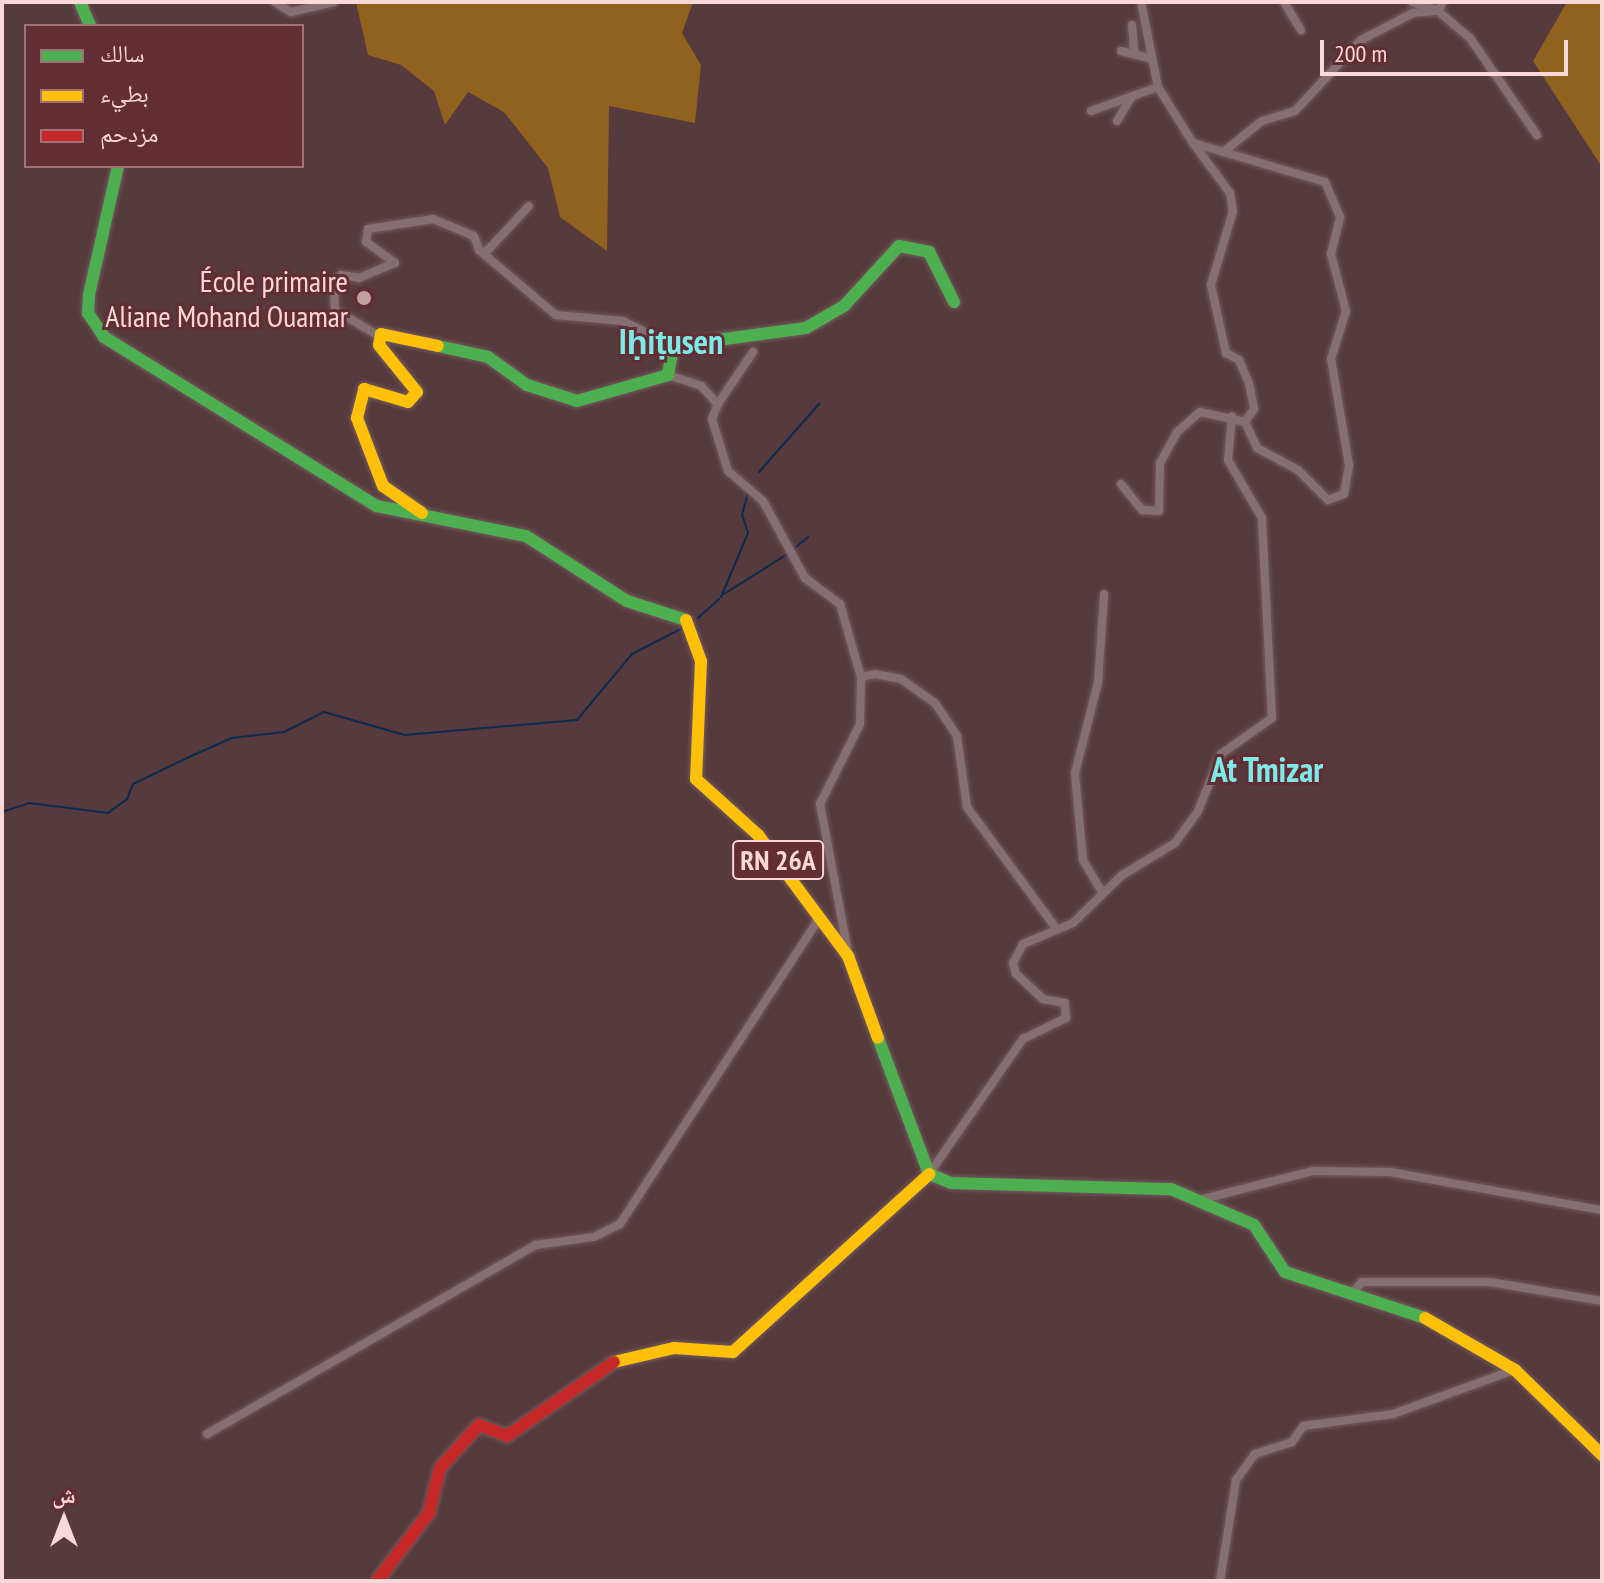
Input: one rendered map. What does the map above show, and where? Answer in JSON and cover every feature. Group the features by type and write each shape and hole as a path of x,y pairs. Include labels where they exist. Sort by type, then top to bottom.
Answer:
{"main road":[{"path":"80,2 89,24"},
{"name":"RN 26A","path":"118,168 89,295 95,327 377,506 443,524 526,536 627,601 692,622 701,661 696,779 758,835 848,956 929,1174"},
{"path":"443,524 390,494 361,434 356,406 364,389 408,402 417,392 379,336 400,333 488,357 527,385 577,401 668,375 673,346 806,328 844,306 899,246 929,252 954,302"},
{"path":"377,1581 429,1513 440,1468 479,1425 507,1436 617,1360 674,1348 733,1352 929,1174 951,1183 1123,1183 1198,1201 1254,1225 1285,1272 1354,1291 1421,1316 1515,1370 1602,1455"}],"street":[{"path":"275,2 291,12 334,2"},
{"path":"1141,2 1158,87 1193,143 1230,193 1233,211 1211,285 1226,353 1239,360 1249,383 1254,409 1245,422"},
{"path":"1284,2 1301,30"},
{"path":"1412,2 1440,6 1470,38 1537,135"},
{"path":"1223,152 1262,121 1295,111 1361,40 1413,13 1440,6"},
{"path":"1132,25 1137,58 1150,58"},
{"path":"1121,51 1134,49"},
{"path":"1091,111 1158,87"},
{"path":"1117,121 1132,95"},
{"path":"1121,484 1142,510 1159,511 1160,463 1177,432 1200,412 1232,416 1245,422 1257,448 1338,501 1349,465 1331,359 1346,311 1331,254 1340,217 1325,182 1313,175 1289,176 1193,143"},
{"path":"485,253 529,206"},
{"path":"379,336 345,319 331,301 341,275 359,278 395,263 366,242 368,229 445,220 474,236 485,253 556,315 623,321 673,346"},
{"path":"753,352 718,404 712,419 728,471 763,501 805,578 840,604 861,677 860,724 820,804 848,956"},
{"path":"668,375 701,386 718,404"},
{"path":"929,1174 1023,1039 1066,1018 1065,1003 1031,992 1013,963 1023,944 1073,923 1102,892 1187,832 1221,754 1272,718 1262,518 1228,460 1232,416"},
{"path":"1102,892 1083,860 1075,773 1098,683 1104,594"},
{"path":"861,677 901,679 935,703 957,736 967,807 1056,928"},
{"path":"207,1434 536,1245 594,1237 620,1224 820,917"},
{"path":"1198,1201 1313,1171 1390,1172 1602,1210"},
{"path":"1354,1291 1362,1282 1490,1282 1602,1301"},
{"path":"1220,1581 1236,1480 1255,1454 1292,1442 1303,1426 1393,1414 1515,1370"}],"shaded area":[{"path":"356,2 693,2 682,33 701,65 695,123 609,106 607,251 560,217 548,168 504,112 468,92 445,125 434,91 401,65 368,55"},
{"path":"1567,2 1602,2 1602,167 1533,61"}],"waterway":[{"path":"759,472 819,404"},
{"path":"721,597 748,533 742,515 748,492"},
{"path":"796,547 808,537"},
{"path":"724,594 789,553"},
{"path":"698,618 719,599"},
{"path":"2,812 29,803 108,813 127,799 133,784 189,757 232,738 284,732 324,712 405,735 577,720 632,654 685,627"}],"traffic: fast":[{"path":"80,2 89,24"},
{"path":"118,168 89,295 88,313 104,337 377,506 526,536 627,601 686,620"},
{"path":"438,346 488,357 527,385 577,401 668,375 673,346 806,328 844,306 899,246 929,252 954,302"},
{"path":"878,1038 929,1174 951,1183 1171,1189 1254,1225 1285,1272 1425,1318"}],"traffic: slow":[{"path":"422,513 383,486 357,418 364,389 408,402 417,392 379,345 381,334 438,346"},
{"path":"686,620 701,661 696,779 758,835 848,956 878,1038"},
{"path":"614,1362 674,1348 733,1352 929,1174"},
{"path":"1425,1318 1515,1370 1602,1455"}],"traffic: jam":[{"path":"377,1581 429,1513 440,1468 479,1425 507,1436 614,1362"}],"place":[{"name":"École primaire Aliane Mohand Ouamar","path":"364,298"}],"district":[{"name":"Iḥiṭusen","path":"671,342"},
{"name":"At Tmizar","path":"1267,770"}]}
